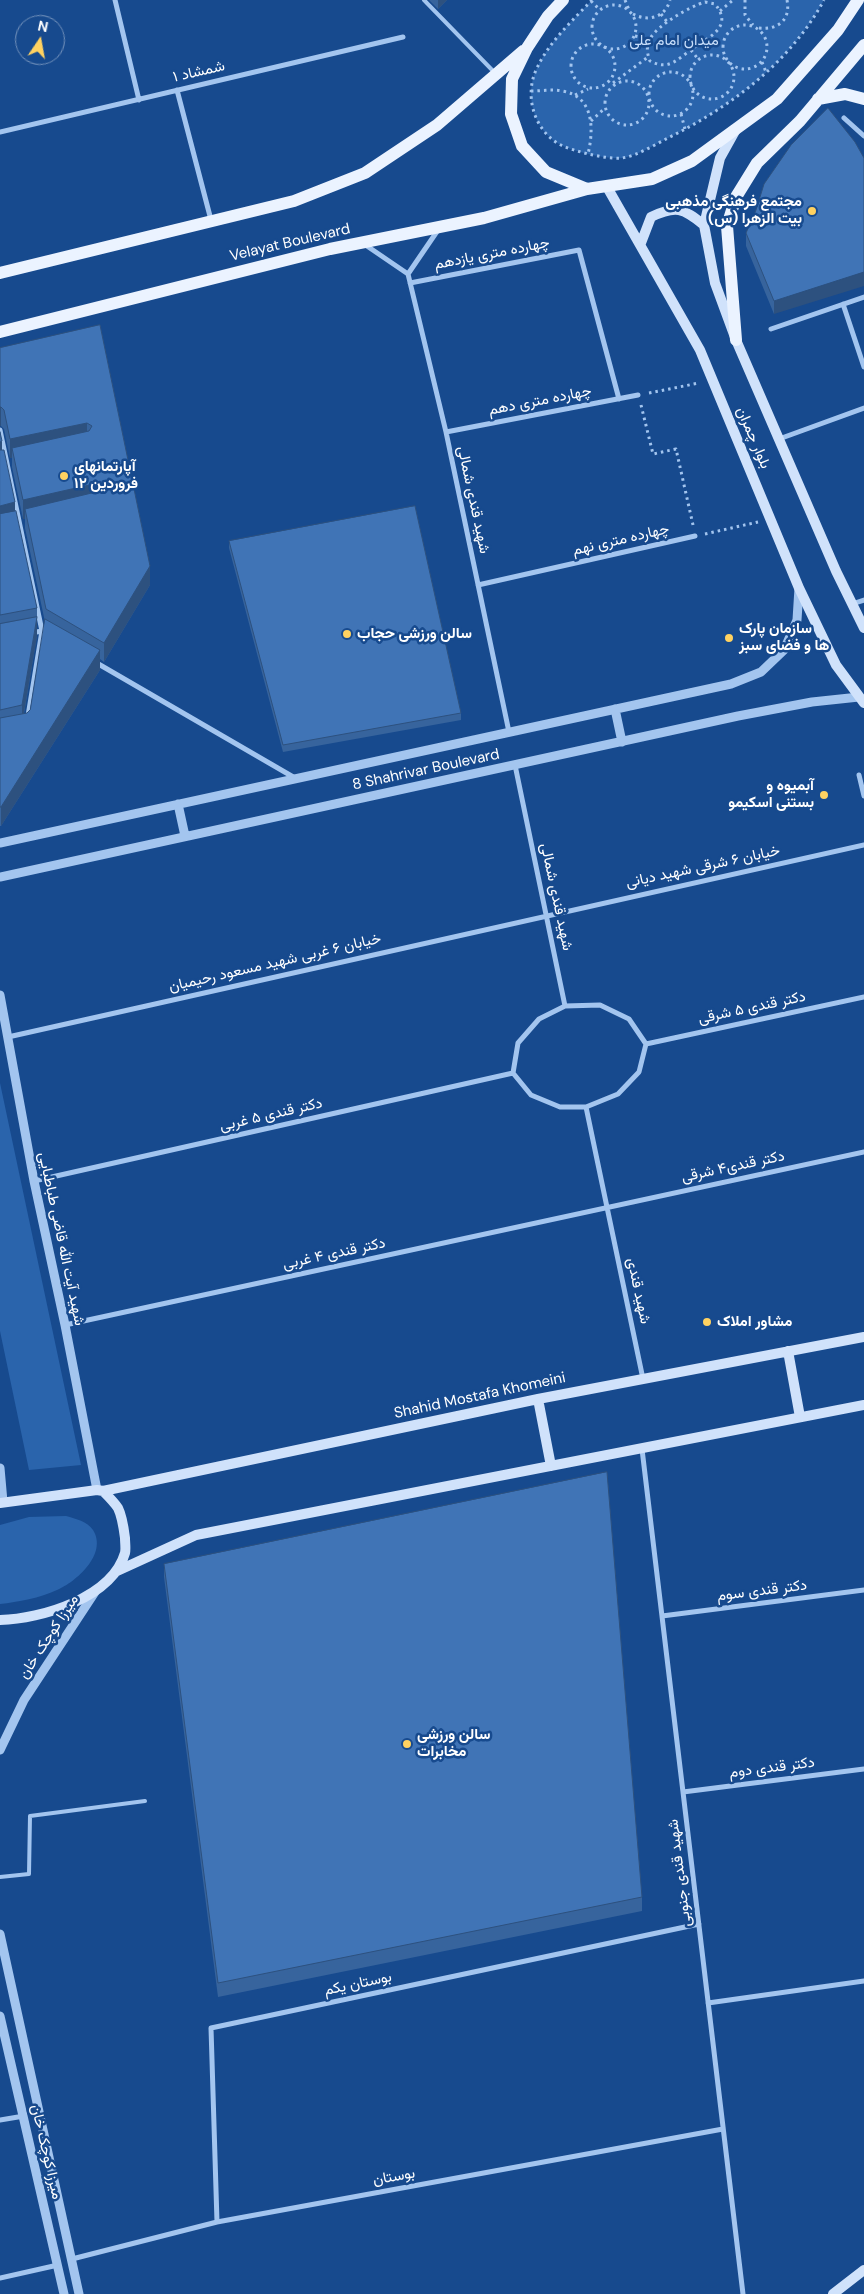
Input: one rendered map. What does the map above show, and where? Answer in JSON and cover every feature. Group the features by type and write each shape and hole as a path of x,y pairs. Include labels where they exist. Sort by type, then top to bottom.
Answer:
{"main road":[{"path":"563,0 548,16 527,48 512,79 511,114 522,146 546,172 587,189"},
{"name":"Velayat Boulevard","path":"0,332 362,242 484,218 587,189 652,179 684,164 735,131 777,98 838,30 859,1"},
{"path":"736,340 727,226 736,197 757,163 818,99 864,46"},
{"path":"0,273 294,200 367,172 437,124 527,48"},
{"path":"818,99 845,94 864,99"},
{"name":"بلوار چمران","path":"735,131 720,158 704,225 715,283 736,340 864,628"},
{"name":"بلوار چمران","path":"607,187 641,243 651,265 700,350 798,588 836,665 862,700"},
{"path":"641,243 651,217 668,209 688,212 704,225"},
{"name":"Shahid Mostafa Khomeini","path":"2,1502 100,1490 538,1399 864,1337"},
{"path":"788,1352 800,1417"},
{"path":"538,1399 551,1466"},
{"path":"115,1572 196,1535 864,1404"},
{"path":"0,1620 18,1620 58,1609 95,1592 115,1572 125,1552 124,1533 119,1509 100,1490"},
{"path":"833,2294 864,2270"}],"street":[{"path":"115,0 139,100"},
{"name":"شمشاد ۱","path":"0,132 403,37"},
{"path":"177,90 211,220"},
{"path":"844,118 864,136"},
{"path":"362,242 408,274 440,227"},
{"name":"چهارده متری یازدهم","path":"410,283 578,250 619,399"},
{"name":"شهید قندی شمالی","path":"408,274 446,432 508,732"},
{"path":"771,330 864,297"},
{"path":"843,304 864,367"},
{"name":"چهارده متری دهم","path":"446,432 638,395"},
{"path":"779,439 864,408"},
{"path":"0,430 42,631 28,718"},
{"path":"0,465 16,462"},
{"path":"13,526 28,522"},
{"name":"چهارده متری نهم","path":"478,584 696,536"},
{"name":"8 Shahrivar Boulevard","path":"0,843 731,684 761,672 784,650 797,620 798,588"},
{"path":"852,604 864,600"},
{"path":"25,634 42,631 59,641"},
{"path":"93,660 296,779"},
{"name":"8 Shahrivar Boulevard","path":"0,877 812,702 862,700"},
{"path":"615,709 622,742"},
{"name":"شهید قندی شمالی","path":"515,765 565,1006"},
{"path":"859,775 864,796"},
{"path":"178,804 185,836"},
{"name":"خیابان ۶ شرقی شهید دیانی","path":"547,914 864,845"},
{"name":"خیابان ۶ غربی شهید مسعود رحیمیان","path":"8,1037 547,914"},
{"name":"شهید آیت الله قاضی طباطبایی","path":"0,995 34,1181 100,1490"},
{"name":"دکتر قندی ۵ شرقی","path":"646,1044 864,997"},
{"path":"565,1006 600,1006 629,1019 646,1044 639,1072 618,1094 586,1107 560,1107 531,1095 513,1073 518,1043 539,1019 565,1006"},
{"name":"دکتر قندی ۵ غربی","path":"34,1181 513,1073"},
{"name":"شهید قندی","path":"586,1107 643,1379"},
{"name":"دکتر قندی۴ شرقی","path":"608,1208 864,1152"},
{"name":"دکتر قندی ۴ غربی","path":"65,1325 608,1208"},
{"name":"شهید قندی جنوبی","path":"642,1448 743,2294"},
{"path":"0,1468 2,1502"},
{"name":"دکتر قندی سوم","path":"662,1616 864,1590"},
{"name":"میرزا کوچک خان","path":"0,1750 24,1700 95,1592"},
{"name":"دکتر قندی دوم","path":"683,1792 864,1769"},
{"name":"بوستان یکم","path":"217,2222 211,2028 699,1924"},
{"path":"0,1934 79,2294"},
{"path":"708,2003 864,1981"},
{"name":"میرزا کوچک خان","path":"0,2016 64,2294"},
{"path":"0,2120 24,2116"},
{"name":"بوستان","path":"72,2259 217,2222 723,2129"},
{"path":"0,2278 58,2265"}],"lane":[{"path":"424,0 496,74"},
{"path":"0,1877 29,1874 30,1816 145,1801"}],"path":[{"path":"600,10 592,0 552,44 537,68 531,91 534,117 545,132 558,143 588,154 621,158 648,149 707,118 766,72 796,42 813,21 824,0"},
{"path":"625,0 629,11 636,21 635,36 625,47 617,50 602,46 597,41 592,28 592,21 600,10 613,5 620,6 629,11 643,18 650,19 661,14 670,0"},
{"path":"720,11 733,0"},
{"path":"575,95 589,89 596,89 626,80 634,82 646,90 653,108 659,113 666,116 681,114 691,103 690,71 698,60 704,56 718,55 741,69 748,69 762,62 768,48 767,41 759,28 748,21 745,15 745,0"},
{"path":"727,102 735,79 722,48 726,34 737,26 744,24 769,29 782,22 787,16 788,0"},
{"path":"705,1 715,4 720,11 722,20 718,32 669,64 658,65 650,61 646,51 650,39 656,30 694,5 705,1"},
{"path":"661,14 668,23"},
{"path":"718,32 726,34"},
{"path":"635,36 650,39"},
{"path":"589,89 576,82 570,68 574,54 585,46 600,45 612,54 615,68 605,98 605,108 610,118 616,122 630,125 643,118 649,105 649,88 652,82 656,77 666,72 676,72 684,76 700,96 708,99 715,100 729,92"},
{"path":"691,50 698,60"},
{"path":"611,84 648,57"},
{"path":"762,62 766,72"},
{"path":"665,64 666,72"},
{"path":"531,91 562,91 575,95 585,103 591,121 591,142 588,154"},
{"path":"591,121 605,108"},
{"path":"681,114 685,129"},
{"path":"713,381 638,395 653,454 676,449 696,536 770,520"}],"green space":[{"name":"میدان امام علی","path":"592,0 824,0 811,22 778,61 739,95 674,135 635,154 618,158 588,154 559,144 550,137 537,120 531,100 533,78 542,58 562,32"},
{"path":"0,1083 81,1465 29,1470 0,1331"},
{"path":"66,1516 84,1522 91,1527 97,1539 93,1557 88,1566 73,1581 57,1590 29,1599 0,1604 0,1525 29,1517"}],"building":[{"name":"مجتمع فرهنگی مذهبی بیت الزهرا (س)","path":"828,108 855,142 864,158 864,272 774,301 746,233 764,184 791,145"},
{"path":"100,325 150,566 104,643 46,609 25,509 100,491 103,486 98,483 23,500 12,448 89,431 92,426 87,423 10,439 4,410 0,407 0,348"},
{"path":"0,450 4,450 15,502 0,506"},
{"name":"سالن ورزشی حجاب","path":"415,506 461,713 283,745 229,541"},
{"path":"16,511 37,608 0,615 0,514"},
{"path":"37,617 22,705 0,710 0,624"},
{"path":"45,619 100,650 0,807 0,718 27,713 30,710"},
{"name":"سالن ورزشی مخابرات","path":"607,1472 642,1897 218,1983 164,1564"}],"place":[{"name":"مجتمع فرهنگی مذهبی بیت الزهرا (س)","path":"812,211"},
{"name":"آپارتمانهای ۱۲ فروردین","path":"64,476"},
{"name":"سالن ورزشی حجاب","path":"347,634"},
{"name":"سازمان پارک ها و فضای سبز","path":"729,638"},
{"name":"آبمیوه و بستنی اسکیمو","path":"824,795"},
{"name":"مشاور املاک","path":"707,1322"},
{"name":"سالن ورزشی مخابرات","path":"407,1744"}]}
